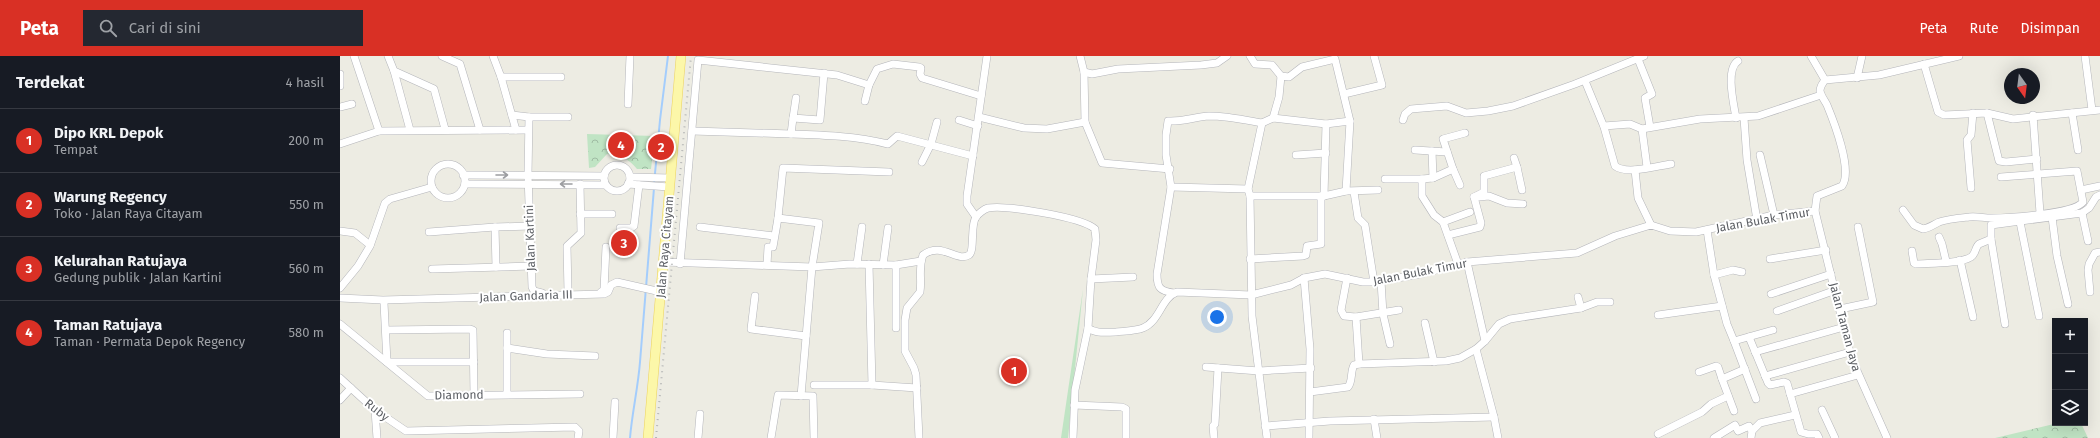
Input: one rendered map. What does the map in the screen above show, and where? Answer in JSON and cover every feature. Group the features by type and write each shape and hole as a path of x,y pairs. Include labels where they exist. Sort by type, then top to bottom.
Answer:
{"main road":[{"name":"Jalan Raya Citayam","path":"648,438 657,291 664,262 666,182 681,56"}],"street":[{"path":"354,56 379,131"},
{"path":"388,56 394,71 410,130"},
{"path":"442,56 460,64 480,130"},
{"path":"493,56 501,77 516,130"},
{"path":"628,104 630,56"},
{"path":"888,64 892,56"},
{"path":"976,217 967,204 967,196 987,56"},
{"path":"1080,56 1084,72 1085,122 1102,163 1170,169"},
{"path":"1084,72 1092,74 1118,69 1201,64 1217,62 1227,56"},
{"path":"1250,56 1255,64 1272,65 1281,76 1289,77 1302,67 1335,58 1350,121 1350,191 1358,218 1365,225 1378,281 1383,314 1390,344"},
{"path":"1344,94 1382,85 1374,56"},
{"path":"1811,56 1826,80"},
{"path":"1857,78 1862,56"},
{"path":"1604,126 1630,124 1646,128 1700,119 1721,117 1744,118 1758,116 1821,95 1821,86 1826,80 1857,78 1959,56"},
{"path":"1924,64 1938,112 1951,116 1987,113 2013,119 2033,115 2096,110 2085,56"},
{"path":"1403,120 1405,114 1411,109 1447,106 1466,113 1497,110 1513,106 1585,80 1623,63 1640,58 1652,94 1645,98 1647,167"},
{"path":"680,264 698,60 824,73 854,79 869,85"},
{"path":"1736,118 1731,74 1732,66 1738,61"},
{"path":"865,101 869,85 877,69 888,64 919,67 921,68 920,76 922,78 981,96"},
{"path":"394,71 434,89 445,129"},
{"path":"793,118 820,120 824,73"},
{"path":"340,74 340,86"},
{"path":"1273,118 1279,97 1281,76"},
{"path":"501,77 562,77"},
{"path":"1585,80 1604,126 1616,166 1619,169 1635,170 1671,164"},
{"name":"Jalan Bulak Timur","path":"1174,294 1183,292 1251,295 1291,285 1304,278 1325,274 1363,282 1378,281 1421,274 1467,262 1577,253 1615,236 1651,225 1670,231 1707,230 1758,220 1774,215 1816,211 1817,196 1842,186 1846,177 1845,159 1827,106 1821,95"},
{"path":"791,134 796,98"},
{"path":"340,107 352,104"},
{"path":"1971,188 1967,140 1971,135 1973,113"},
{"path":"1987,113 1999,161 2006,162 2037,159"},
{"path":"2072,113 2078,150"},
{"path":"2033,115 2040,213"},
{"path":"512,116 568,117"},
{"path":"1174,294 1162,291 1158,287 1156,274 1171,187 1170,169 1166,155 1168,121 1186,121 1208,116 1238,118 1262,123 1273,118 1326,124 1350,121"},
{"path":"340,144 379,131 445,129 528,130 529,117"},
{"path":"979,117 1024,128 1047,129 1085,122"},
{"path":"1744,118 1747,160 1758,220"},
{"path":"959,120 978,126"},
{"path":"922,162 931,144 937,122"},
{"path":"1262,123 1249,192 1250,259 1253,336 1267,438"},
{"path":"1250,259 1304,256 1306,255 1307,246 1321,244 1322,196 1326,153 1326,124"},
{"name":"Jalan Kartini","path":"528,130 531,266 534,291 539,293 604,291 606,247"},
{"path":"692,131 865,138 888,144 897,136 973,156"},
{"path":"1460,185 1447,152 1444,138 1465,133"},
{"path":"1415,150 1447,152"},
{"path":"1432,151 1433,178"},
{"path":"1296,155 1326,153"},
{"path":"1760,155 1774,215"},
{"path":"1514,158 1522,190"},
{"path":"443,165 454,166 463,175 464,184 460,194 449,198 438,196 430,182 434,171 443,165"},
{"path":"605,185 604,176 608,169 619,165 626,169 629,180 639,185 650,185 666,182"},
{"path":"1474,197 1484,192 1484,176 1516,167"},
{"path":"767,265 768,247 773,247 778,218 783,168 889,172"},
{"path":"1384,179 1433,178 1453,169"},
{"path":"1635,170 1638,198 1651,225"},
{"path":"1903,210 1914,225 1923,229 1940,222 1972,216 2026,217 2040,213 2056,212 2080,205 2082,202 2077,171 2001,177"},
{"path":"463,175 528,174 604,176"},
{"path":"464,184 605,185 611,190 619,191 629,180 649,176 666,182"},
{"path":"1422,179 1422,196 1426,205 1434,215 1443,222 1458,264"},
{"path":"568,292 567,246 581,233 580,184"},
{"path":"620,228 631,228 634,226 639,185"},
{"path":"2081,190 2100,186"},
{"path":"340,288 358,266 370,245 385,203 390,199 432,187"},
{"path":"1171,187 1322,196 1350,191 1378,190"},
{"path":"2005,324 1991,239 1991,225 2082,213 2089,208 2096,197 2100,195"},
{"path":"1474,197 1489,196 1507,203 1523,204"},
{"path":"1448,235 1480,227 1481,223 1474,197"},
{"path":"919,438 917,388 914,368 905,351 904,342 907,308 920,292 919,267 923,255 932,250 949,252 962,257 969,255 972,251 972,232 976,217 986,208 1002,207 1068,218 1093,226 1096,231 1088,328 1076,381 1073,438"},
{"name":"Jalan Taman Jaya","path":"1816,211 1850,352 1858,375 1886,438"},
{"path":"1443,222 1470,212"},
{"path":"2082,213 2088,241"},
{"path":"580,214 612,214"},
{"path":"2052,217 2057,256 2068,304"},
{"path":"778,218 819,223 812,267 801,396"},
{"path":"2020,222 2039,316"},
{"path":"429,232 530,226"},
{"path":"495,227 496,267"},
{"path":"857,264 862,227"},
{"path":"1840,309 1873,302 1858,227"},
{"path":"700,228 774,236"},
{"path":"883,265 888,228"},
{"path":"340,230 355,233 370,245"},
{"path":"1707,230 1714,275 1722,306 1756,399"},
{"path":"1939,237 1946,261"},
{"path":"1912,251 1914,262 1916,264 1960,260 1973,256 1977,246 1991,239"},
{"path":"1770,259 1826,250"},
{"path":"2090,292 2089,264 2094,253 2100,252"},
{"path":"1960,260 1973,317"},
{"path":"664,262 680,264 812,267 857,264 896,265 921,261"},
{"path":"1467,262 1477,298 1484,341"},
{"path":"869,264 872,385"},
{"path":"896,265 896,328"},
{"path":"432,269 531,266"},
{"path":"1714,275 1733,270 1742,272"},
{"path":"1772,294 1831,274"},
{"path":"1091,278 1133,277"},
{"path":"1304,278 1311,368 1309,438"},
{"path":"1347,278 1342,314 1347,318 1383,314 1399,310"},
{"name":"Jalan Gandaria III","path":"384,302 604,294 608,292 611,285 617,282 657,291"},
{"path":"1776,311 1836,290"},
{"path":"1088,328 1092,331 1100,332 1135,330 1145,327 1154,319 1169,297 1174,294"},
{"path":"755,296 751,329 806,336"},
{"path":"1578,297 1581,308"},
{"path":"340,298 384,302 387,362 474,362"},
{"path":"1310,392 1342,390 1348,387 1351,384 1351,370 1354,365 1434,362 1460,358 1476,349 1499,324 1510,319 1581,308 1597,302 1610,302"},
{"path":"1658,315 1722,306"},
{"path":"1356,317 1359,364"},
{"path":"1425,323 1434,362"},
{"name":"Diamond","path":"340,324 428,396 580,394"},
{"path":"1755,352 1844,327"},
{"path":"386,330 470,329 474,334 474,395"},
{"path":"1734,342 1773,330"},
{"path":"507,333 507,394"},
{"path":"1749,337 1765,376 1770,384 1787,383 1795,416 1802,433 1817,434 1819,438"},
{"path":"507,348 547,354 595,356"},
{"path":"1476,349 1498,438"},
{"path":"1765,376 1850,352"},
{"path":"1699,372 1716,366 1718,368 1734,412"},
{"path":"1206,367 1259,371 1311,368"},
{"path":"1214,438 1213,426 1215,424 1218,368"},
{"path":"1722,379 1745,369"},
{"path":"1790,394 1858,375"},
{"name":"Ruby","path":"340,378 375,410 403,430 415,434 575,427 579,431 578,438"},
{"path":"814,385 872,385 917,388"},
{"path":"340,400 351,388"},
{"path":"771,438 778,395 814,397 814,438"},
{"path":"1658,434 1702,412 1712,404 1728,396"},
{"path":"614,438 615,402"},
{"path":"1074,406 1122,407 1126,409 1126,438"},
{"path":"375,410 377,438"},
{"path":"1822,410 1835,438"},
{"path":"698,438 700,414"},
{"path":"1752,434 1760,423 1795,416"},
{"path":"1265,426 1374,420 1440,420 1494,417"},
{"path":"1374,420 1377,438"},
{"path":"1714,438 1734,425 1738,430 1749,426 1752,434"}],"green space":[{"path":"587,134 655,136 651,169 637,169 624,158 607,154 595,167 589,168"},
{"path":"1083,289 1068,438 1061,438"},
{"path":"2052,424 2052,426 2082,426 2088,438 1995,438"}],"waterway":[{"path":"654,184 668,56"},
{"path":"630,438 639,372 654,188"}],"railway":[{"path":"656,438 691,56"}],"place":[{"name":"Taman Ratujaya","path":"621,145"},
{"name":"Warung Regency","path":"661,147"},
{"name":"Kelurahan Ratujaya","path":"624,243"},
{"name":"Dipo KRL Depok","path":"1014,371"}]}
